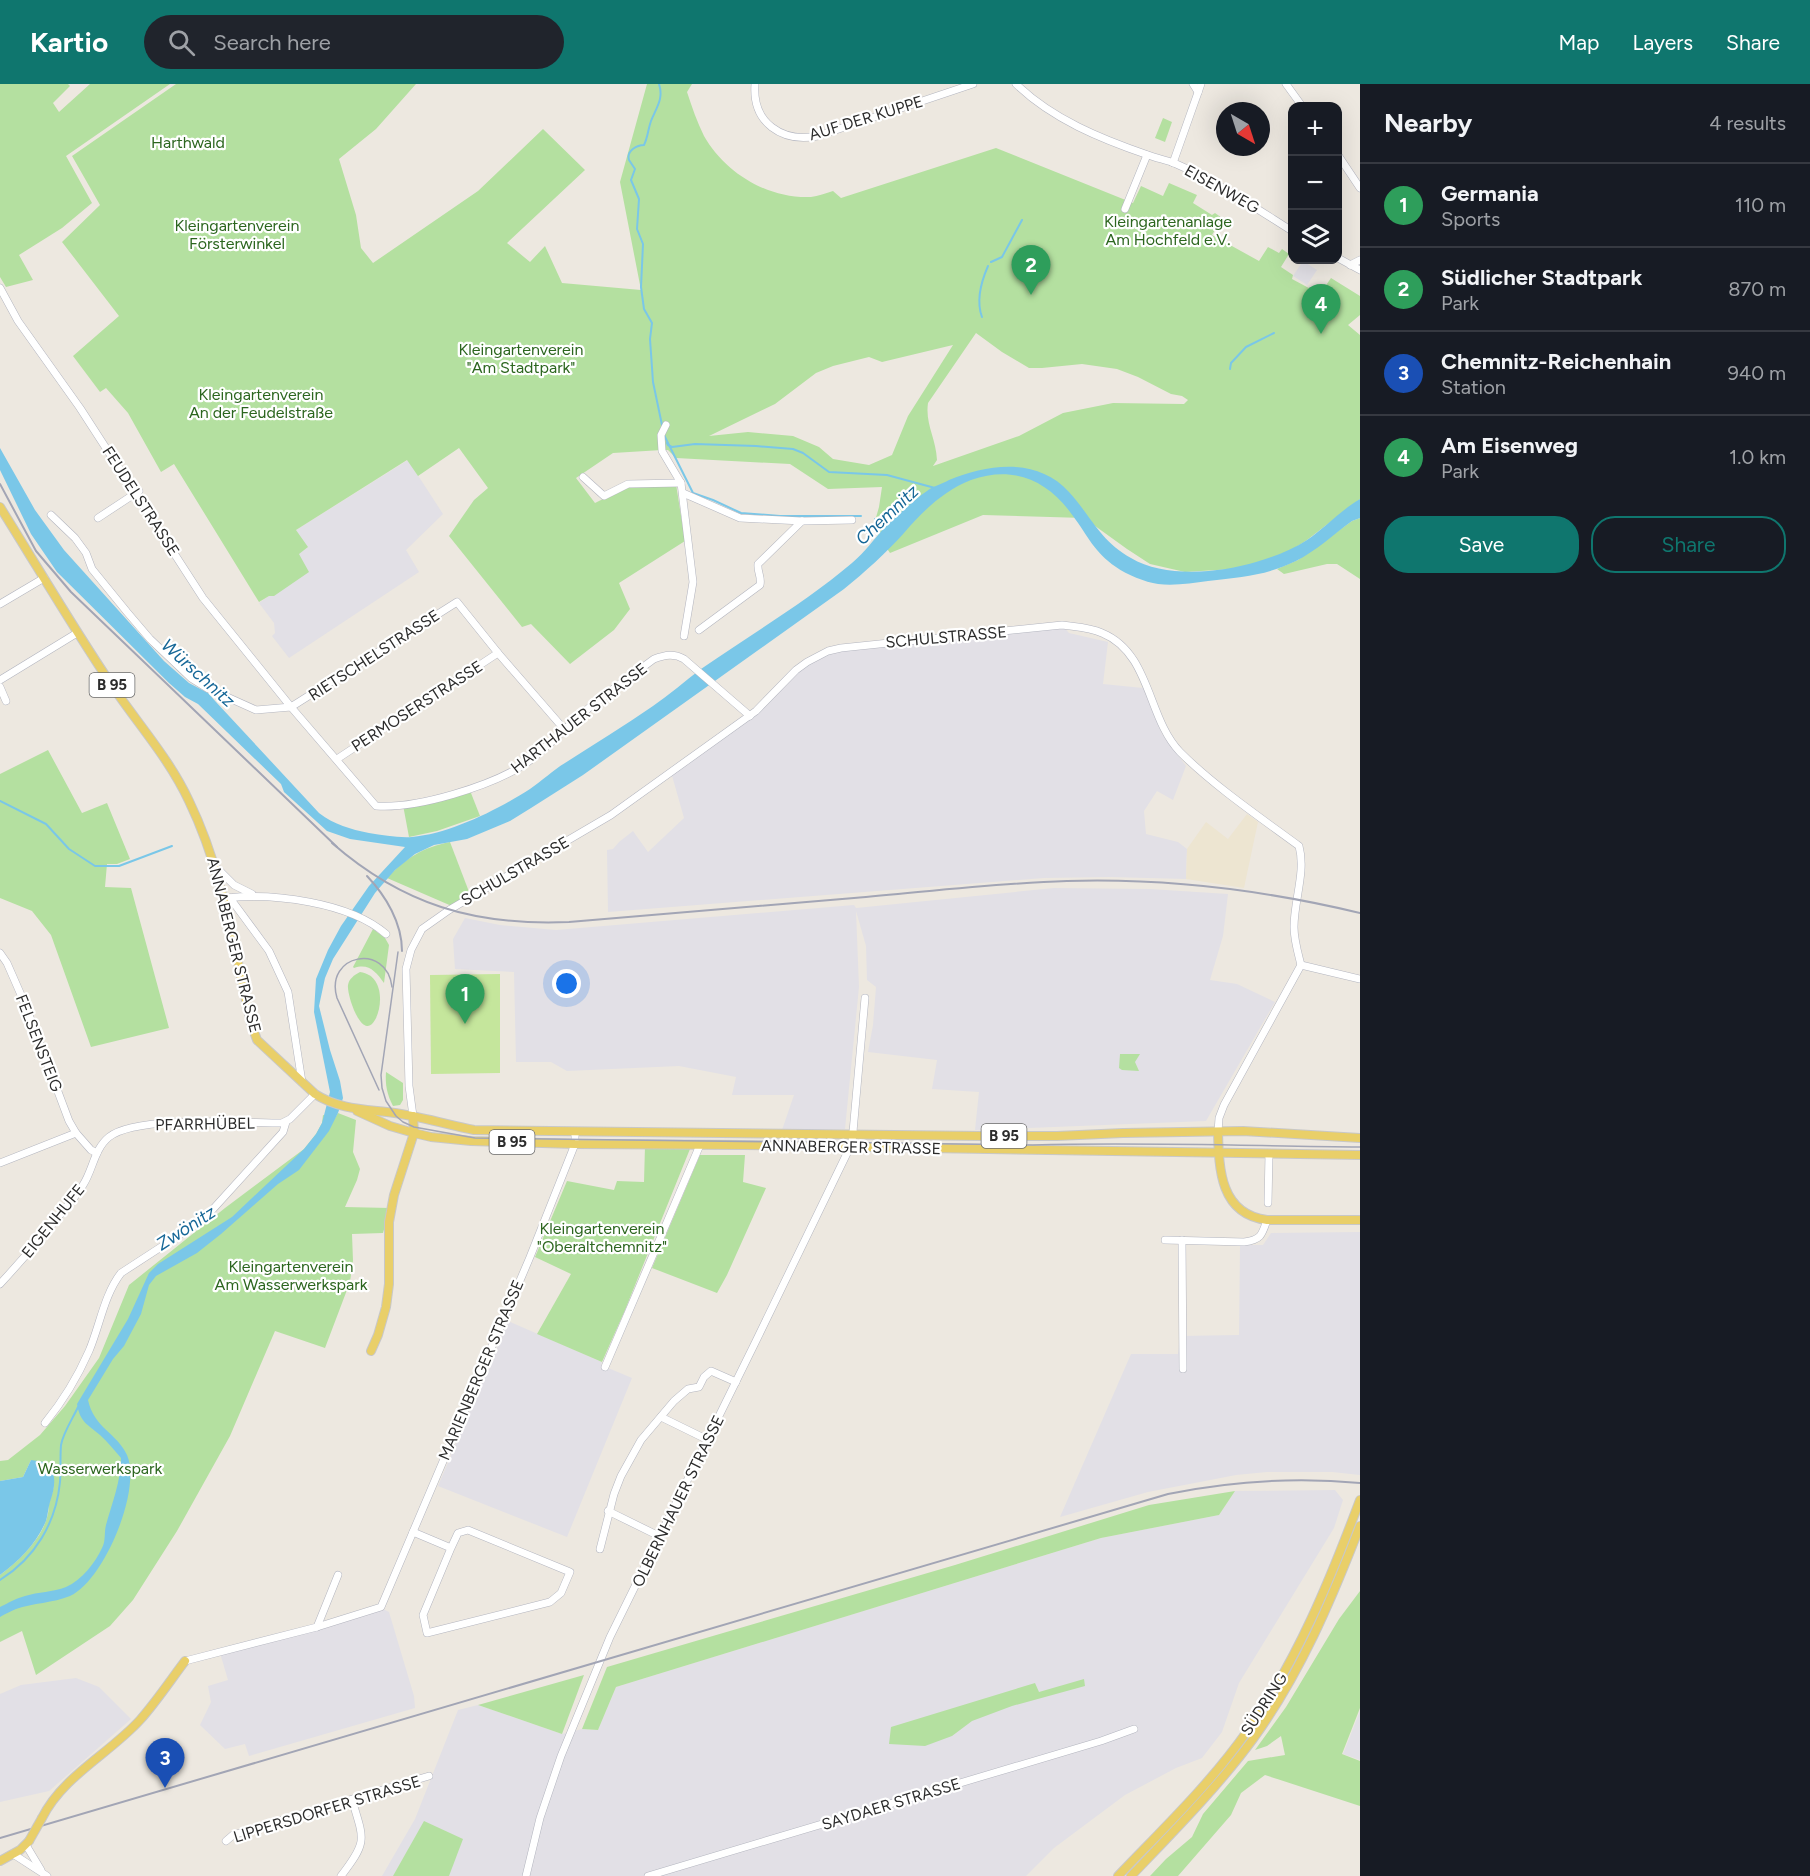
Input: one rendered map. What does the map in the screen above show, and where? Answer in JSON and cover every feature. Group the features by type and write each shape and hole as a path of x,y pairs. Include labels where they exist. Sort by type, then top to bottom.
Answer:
{"main road":[{"name":"ANNABERGER STRASSE","path":"0,507 77,633 125,704 155,743 189,800 208,844 227,898 251,1023 257,1040 315,1094 326,1100 414,1134 471,1141 743,1145 1247,1131 1360,1138"},
{"name":"ANNABERGER STRASSE","path":"345,1107 413,1116 474,1130 1219,1153 1360,1155"},
{"path":"371,1351 386,1307 389,1222 394,1195 414,1134 413,1116"},
{"path":"1218,1132 1220,1173 1229,1196 1238,1207 1250,1215 1267,1220 1360,1220"},
{"name":"SÜDRING","path":"1118,1876 1190,1801 1230,1753 1259,1713 1285,1672 1321,1599 1360,1500"},
{"name":"SÜDRING","path":"1132,1876 1202,1801 1245,1749 1274,1707 1304,1656 1360,1526"},
{"path":"0,1861 27,1843 55,1796 66,1785 140,1721 185,1661"}],"street":[{"name":"AUF DER KUPPE","path":"755,84 758,110 769,125 777,131 800,138 818,136 973,84"},
{"name":"EISENWEG","path":"1016,84 1060,119 1147,155 1173,163 1238,197 1288,228"},
{"path":"1193,84 1198,92"},
{"path":"1173,163 1202,84"},
{"path":"1286,84 1299,102"},
{"path":"1125,209 1147,155"},
{"path":"1342,162 1360,188"},
{"path":"1342,260 1360,270"},
{"path":"1350,265 1360,260"},
{"name":"FEUDELSTRASSE","path":"0,288 18,321 138,492 203,598 291,707"},
{"path":"666,426 661,435 662,451 681,483 693,582 684,636"},
{"path":"583,477 604,496 628,484 681,483"},
{"path":"98,518 138,492"},
{"path":"683,493 740,518 852,520"},
{"path":"51,514 75,538 86,553 92,569 135,621 191,678 256,710 291,707"},
{"path":"699,630 760,585 758,564 802,520"},
{"path":"0,604 44,578"},
{"name":"RIETSCHELSTRASSE","path":"291,707 457,602 498,653"},
{"name":"SCHULSTRASSE","path":"413,1116 409,1086 406,978 407,961 422,929 441,915 601,822 750,716 765,704 796,670 818,656 841,648 1062,625 1104,633 1123,647 1134,659 1166,735 1179,751 1235,798 1299,846 1302,858 1294,940 1301,965"},
{"path":"0,680 77,633"},
{"path":"498,653 564,729"},
{"name":"PERMOSERSTRASSE","path":"337,759 498,653"},
{"name":"HARTHAUER STRASSE","path":"291,707 376,806 403,805 444,796 507,774 527,762 594,703 654,659 677,655 694,666 750,716"},
{"path":"0,687 6,701"},
{"path":"215,866 234,885 254,896"},
{"path":"227,898 254,896 284,898 335,908 364,920 386,934"},
{"path":"227,898 269,951 288,992 302,1082"},
{"name":"FELSENSTEIG","path":"0,953 7,963 25,1004 69,1121 76,1133"},
{"path":"1218,1132 1219,1118 1224,1105 1301,965 1360,979"},
{"path":"852,1141 865,998"},
{"path":"45,1423 59,1406 79,1371 89,1350 113,1282 121,1273 204,1219 283,1131 286,1122 315,1094"},
{"name":"PFARRHÜBEL","path":"97,1153 109,1137 126,1129 151,1124 286,1122"},
{"name":"MARIENBERGER STRASSE","path":"317,1627 381,1607 530,1257 574,1144 575,1132"},
{"path":"0,1163 76,1133 97,1153"},
{"name":"OLBERNHAUER STRASSE","path":"525,1876 540,1818 565,1746 610,1637 661,1537 852,1141"},
{"path":"605,1367 700,1145"},
{"name":"EIGENHUFE","path":"0,1284 38,1243 83,1185 97,1153"},
{"path":"1268,1203 1269,1154"},
{"path":"1165,1240 1244,1242 1255,1240 1263,1233 1267,1220"},
{"path":"1182,1240 1183,1369"},
{"path":"600,1549 608,1511 621,1476 637,1447 661,1417 688,1389 699,1387 704,1377 711,1371 736,1382"},
{"path":"661,1417 708,1440"},
{"path":"608,1511 661,1537"},
{"path":"468,1530 570,1572 561,1593 550,1602 427,1633 423,1615 451,1548 458,1533 468,1530"},
{"path":"413,1532 451,1548"},
{"path":"185,1661 317,1627 338,1575"},
{"name":"SAYDAER STRASSE","path":"648,1876 878,1809 1134,1729"},
{"name":"LIPPERSDORFER STRASSE","path":"226,1841 233,1835 429,1776"},
{"path":"341,1876 361,1846 363,1839 352,1800"},
{"path":"27,1843 45,1874"},
{"path":"13,1854 45,1874"}],"shaded area":[{"path":"1301,264 1308,264 1317,270 1307,285 1293,276"},
{"path":"408,460 443,514 406,550 419,572 289,658 272,636 275,633 274,623 259,603 272,596 298,554 307,548 296,530"},
{"path":"1062,625 1069,633 1108,642 1103,684 1143,688 1162,734 1186,766 1173,800 1157,791 1144,811 1146,834 1178,842 1187,849 1186,879 1044,878 608,912 607,850 613,849 633,831 648,852 684,818 671,772 740,723 787,680 828,651"},
{"path":"1247,814 1258,822 1244,888 1186,879 1187,849 1206,822 1228,839"},
{"path":"1054,888 1150,889 1228,894 1223,936 1210,980 1237,984 1275,1002 1206,1121 975,1130 979,1092 932,1089 937,1060 868,1052 876,987 867,980 866,946 856,911 859,987 845,1129 782,1130 794,1095 732,1095 736,1077 679,1066 567,1071 551,1062 516,1062 514,972 455,969 453,939 465,918 500,925 556,930 854,905 856,908"},
{"path":"1360,1232 1360,1475 1332,1472 1267,1472 1236,1475 1148,1492 1060,1517 1131,1354 1178,1354 1180,1336 1239,1335 1240,1245 1263,1245 1271,1233"},
{"path":"508,1321 602,1362 601,1365 632,1378 567,1537 438,1486"},
{"path":"1335,1490 1343,1500 1334,1528 1239,1683 1222,1732 1202,1758 1176,1768 1125,1795 1054,1848 1026,1876 382,1876 415,1819 458,1710 478,1705 562,1734 582,1729 598,1730 616,1687 1101,1538 1219,1515 1235,1491"},
{"path":"381,1608 389,1612 414,1696 415,1708 249,1756 245,1744 225,1749 200,1725 211,1702 208,1686 228,1680 220,1653"},
{"path":"76,1678 99,1687 131,1719 49,1791 0,1802 0,1694 21,1685"},
{"path":"1360,1711 1360,1760 1343,1754"}],"green space":[{"path":"0,84 68,84 70,86 53,103 59,112 90,84 170,84 66,156 92,203 62,228 19,255 33,280 6,287 0,277"},
{"path":"176,84 416,84 376,129 339,159 356,215 361,248 373,263 478,191 543,129 585,170 507,243 530,262 545,246 562,283 641,290 620,182 647,84 692,84 687,92 701,131 713,149 736,172 749,181 779,194 811,197 833,191 841,198 996,148 1133,203 1141,186 1163,196 1169,183 1197,195 1193,203 1212,215 1215,213 1222,218 1212,235 1259,261 1268,247 1279,253 1282,249 1288,256 1281,267 1293,275 1292,279 1320,294 1331,278 1360,296 1360,315 1348,325 1360,335 1360,499 1307,540 1275,561 1249,568 1185,572 1150,564 1084,518 983,515 890,553 873,528 882,487 828,489 790,464 676,458 668,450 613,453 576,478 595,503 629,486 676,484 685,541 619,583 630,609 614,630 570,664 531,624 522,627 449,536 474,500 488,488 459,448 418,476 407,460 296,530 308,547 299,554 309,572 274,596 269,596 259,602 174,464 161,472 128,413 106,388 100,392 73,356 119,316 62,242 100,205 72,156","holes":["976,333 1029,368 1082,364 1117,369 1188,400 1184,404 1113,403 1063,413 1019,436 933,466 937,460 928,418 928,403","953,345 908,416 892,455 869,465 833,459 819,447 793,436 748,432 709,436 775,404 816,373 833,366 869,357 882,362"]},
{"path":"1163,118 1172,122 1165,142 1155,138"},
{"path":"1360,518 1360,579 1337,564 1327,564 1284,574 1277,569 1298,560 1352,521"},
{"path":"48,750 82,813 107,803 130,859 117,864 107,864 105,887 131,888 169,1028 91,1047 51,935 32,911 0,898 0,774"},
{"path":"469,788 480,816 437,831 409,837 403,805"},
{"path":"450,842 471,897 454,907 387,878 416,854"},
{"path":"373,929 385,938 389,945 384,983 372,970 353,967"},
{"path":"360,972 370,976 376,982 379,991 380,1001 376,1019 367,1026 356,1015 348,989 351,979"},
{"path":"500,974 500,1073 431,1074 430,975"},
{"path":"1120,1054 1140,1054 1135,1062 1139,1071 1119,1068"},
{"path":"386,1072 403,1083 403,1100 400,1105 393,1106 391,1102 387,1089"},
{"path":"338,1113 356,1120 353,1152 360,1169 345,1207 390,1208 383,1233 352,1234 353,1261 350,1282 325,1348 275,1331 230,1436 177,1531 133,1600 110,1626 36,1675 22,1631 0,1642 0,1575 22,1556 41,1531 46,1522 54,1481 31,1460 23,1477 0,1481 0,1461 8,1460 40,1435 65,1406 99,1358 129,1285 225,1208 304,1149 316,1134 322,1123 323,1115 335,1118"},
{"name":"Kleingartenverein \"Oberaltchemnitz\"","path":"645,1146 690,1149 602,1362 537,1334 571,1274 535,1257 567,1181 614,1190 617,1181 644,1182"},
{"name":"Kleingartenverein \"Oberaltchemnitz\"","path":"700,1155 745,1155 743,1182 766,1188 717,1293 652,1268"},
{"path":"1235,1491 1219,1515 1101,1538 616,1687 598,1730 582,1729 607,1667 955,1565 1149,1505"},
{"path":"1360,1591 1360,1708 1342,1754 1360,1761 1360,1806 1265,1775 1241,1793 1231,1815 1178,1876 1150,1876 1192,1837 1203,1814 1248,1761 1285,1755 1281,1736 1267,1746 1255,1750 1286,1707 1339,1619"},
{"path":"584,1675 562,1734 478,1705"},
{"path":"1084,1679 1085,1686 1012,1706 972,1721 952,1736 925,1746 889,1744 891,1727 1035,1683 1039,1692"},
{"path":"424,1821 463,1839 449,1876 393,1876"}],"water":[{"path":"0,448 35,510 64,550 164,661 189,683 208,693 319,813 349,828 401,837 427,835 458,826 504,805 530,789 653,706 701,669 816,592 857,559 885,527 921,495 935,486 964,474 1012,467 1042,473 1069,492 1104,536 1120,551 1144,564 1176,571 1226,569 1276,555 1307,540 1360,499 1360,518 1352,521 1303,557 1274,570 1183,584 1158,584 1120,570 1108,561 1097,550 1063,504 1041,485 1015,475 1001,474 971,480 951,490 934,503 883,555 844,589 583,775 510,821 467,839 434,845 415,854 395,870 375,893 333,959 325,978 319,1006 343,1098 329,1131 299,1170 278,1184 197,1253 156,1276 149,1285 141,1314 124,1346 113,1359 88,1400 100,1424 123,1447 130,1470 125,1511 107,1554 83,1587 70,1596 23,1607 0,1617 0,1607 12,1601 61,1589 72,1584 92,1565 99,1554 118,1484 121,1458 85,1422 77,1404 128,1319 149,1273 158,1264 232,1217 304,1149 316,1134 322,1123 330,1092 314,1012 316,979 341,926 369,886 405,847 350,839 327,831 284,792 281,784 198,704 185,697 169,683 57,572 31,534 0,470"},
{"path":"31,1460 45,1463 54,1476 47,1519 38,1537 27,1551 0,1575 0,1481 23,1477"}],"waterway":[{"path":"659,84 660,99 644,145 633,149 629,153 629,160 635,169 631,180 639,199 637,229 643,244 641,287 644,309 652,323 650,339 653,382 662,425"},
{"path":"991,262 1002,257 1022,220"},
{"path":"982,317 979,305 980,292 988,266"},
{"path":"1230,369 1231,363 1246,347 1274,333"},
{"name":"Chemnitz","path":"664,435 693,493 741,513 780,516 861,516"},
{"name":"Chemnitz","path":"667,443 672,447 695,444 793,449 803,453 829,472 887,475 935,488"},
{"name":"Chemnitz","path":"875,519 887,529"},
{"path":"0,801 46,824 69,849 95,866 119,866 172,846"},
{"path":"0,1580 24,1561 33,1550 42,1538 54,1512 60,1482 62,1440 78,1407"}],"tram line":[{"path":"398,952 381,1075 382,1088 386,1101 396,1116 414,1127 475,1138 1360,1147"},
{"path":"379,1090 337,998 335,983 339,971 347,963 358,959 369,959 379,964 388,973 392,987"}],"railway":[{"path":"0,484 36,551 71,592 337,847"},
{"path":"332,843 386,882 413,896 471,915 502,920 569,922 1067,881 1141,882 1214,887 1288,898 1360,913"},
{"path":"367,876 392,910 399,930 402,951"},
{"path":"0,1838 1168,1494 1264,1481 1312,1480 1360,1483"}],"place":[{"name":"Südlicher Stadtpark","path":"1031,295"},
{"name":"Am Eisenweg","path":"1321,334"},
{"name":"Germania","path":"465,1024"},
{"name":"Chemnitz-Reichenhain","path":"165,1788"}],"park label":[{"name":"Harthwald","path":"188,142"},
{"name":"Kleingartenanlage Am Hochfeld e.V.","path":"1168,230"},
{"name":"Kleingartenverein Försterwinkel","path":"237,234"},
{"name":"Kleingartenverein \"Am Stadtpark\"","path":"521,358"},
{"name":"Kleingartenverein An der Feudelstraße","path":"261,403"},
{"name":"Kleingartenverein Am Wasserwerkspark","path":"291,1275"},
{"name":"Wasserwerkspark","path":"100,1468"}],"water label":[{"name":"Würschnitz","path":"198,673"},
{"name":"Zwönitz","path":"186,1228"}]}
